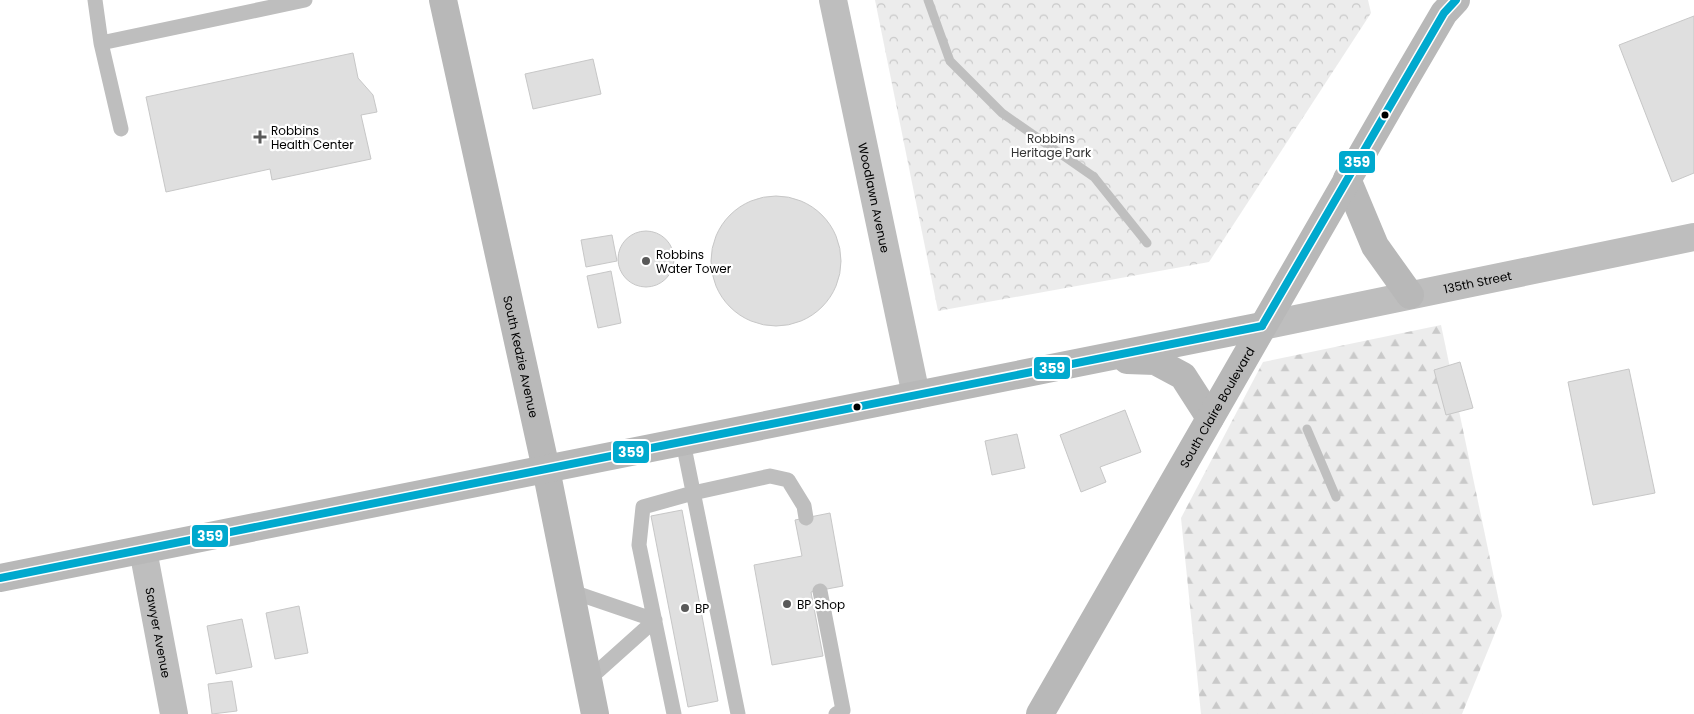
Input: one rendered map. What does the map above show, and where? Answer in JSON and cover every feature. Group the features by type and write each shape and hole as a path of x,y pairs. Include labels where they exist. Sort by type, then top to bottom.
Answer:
{"street":[{"name":"South Kedzie Avenue","path":"443,0 546,469 595,714"},
{"name":"Woodlawn Avenue","path":"833,0 916,395"},
{"name":"South Claire Boulevard","path":"1040,714 1347,179 1444,13 1456,0"},
{"path":"1347,179 1375,246 1410,295"},
{"name":"135th Street","path":"1262,326 1694,237"},
{"path":"0,578 1262,326"},
{"path":"1101,358 1155,361 1183,376 1210,418"},
{"name":"Sawyer Avenue","path":"143,550 174,714"}],"lane":[{"path":"95,0 101,43 121,129"},
{"path":"101,43 305,0"},
{"path":"683,442 738,714"},
{"path":"674,714 639,545 642,507 693,493 770,476 788,480 804,506 806,518"},
{"path":"570,591 655,620"},
{"path":"820,591 843,710 836,714"},
{"path":"588,680 655,620"}],"green space":[{"name":"Robbins Heritage Park","path":"875,0 1368,0 1371,13 1209,262 938,311"},
{"path":"1441,325 1502,616 1462,714 1201,714 1181,518 1263,362"}],"building":[{"path":"1694,16 1694,173 1672,182 1619,45"},
{"name":"Robbins Health Center","path":"353,53 358,78 373,95 377,112 361,115 371,159 272,180 270,169 166,192 146,97"},
{"path":"593,59 601,94 533,109 525,74"},
{"path":"776,196 789,197 801,201 822,215 836,236 840,248 840,274 836,286 822,307 801,321 789,325 776,326 763,325 751,321 730,307 716,286 712,274 711,261 712,248 716,236 730,215 751,201 763,197"},
{"name":"Robbins Water Tower","path":"646,231 657,233 666,239 672,248 674,259 672,270 666,279 657,285 646,287 635,285 626,279 620,270 618,259 620,248 626,239 635,233"},
{"path":"612,235 617,261 586,267 581,240"},
{"path":"611,271 621,323 598,328 587,276"},
{"path":"1460,362 1473,408 1446,415 1434,370"},
{"path":"1629,369 1655,493 1593,505 1568,382"},
{"path":"1125,410 1141,452 1100,467 1106,482 1081,492 1060,435"},
{"path":"1017,434 1025,468 992,475 985,441"},
{"name":"BP","path":"682,510 718,701 688,707 651,516"},
{"path":"830,513 843,586 811,592 823,656 772,665 754,565 802,556 795,520"},
{"path":"299,606 308,653 275,659 266,613"},
{"path":"242,619 252,667 216,674 207,626"},
{"path":"232,681 237,711 212,714 208,684"}],"waterway":[{"path":"928,0 950,61 1002,113 1094,177 1147,243"},
{"path":"1307,429 1336,497"}],"transit line":[{"name":"359","path":"1262,326 1444,13 1456,0"},
{"name":"359","path":"0,578 1262,326"}],"place":[{"name":"Robbins Health Center","path":"260,137"},
{"name":"Robbins Water Tower","path":"646,261"},
{"name":"BP Shop","path":"787,604"},
{"name":"BP","path":"685,608"}]}
